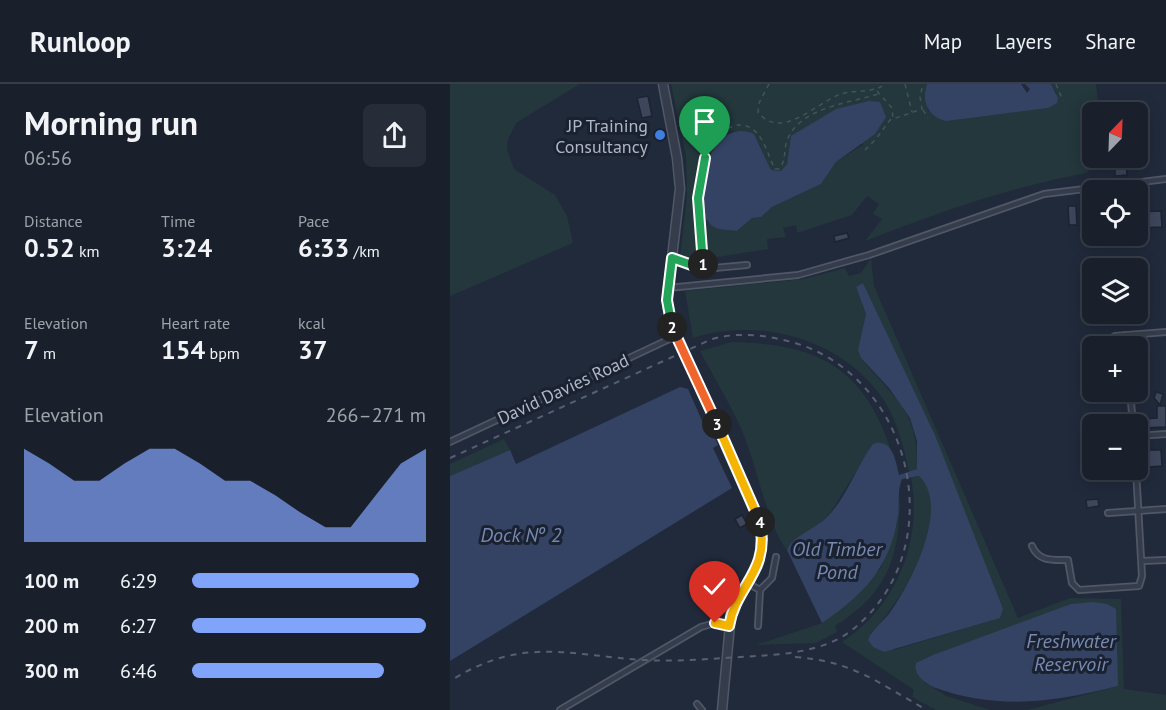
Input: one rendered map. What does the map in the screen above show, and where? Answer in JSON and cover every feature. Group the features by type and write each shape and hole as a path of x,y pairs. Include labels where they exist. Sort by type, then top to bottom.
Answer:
{"street":[{"path":"663,84 677,158 680,189 667,309 676,336 760,524 761,554 749,584 735,604 729,626 722,710"}],"lane":[{"path":"668,288 798,275 869,255 1044,194 1166,179"},
{"path":"700,223 703,269"},
{"path":"672,258 703,269 747,265"},
{"path":"1119,336 1166,332"},
{"name":"David Davies Road","path":"450,442 676,336"},
{"path":"1148,435 1166,434"},
{"path":"1032,546 1040,557 1068,560 1072,584 1079,590 1136,588 1142,582 1137,480"},
{"path":"1108,513 1166,509"},
{"path":"758,626 760,590 772,578 776,557"},
{"path":"1142,561 1166,560"},
{"path":"749,584 760,590"},
{"path":"560,710 701,627 715,623 729,626"},
{"path":"697,704 702,710"}],"path":[{"path":"769,84 759,103 758,112 763,118 779,122 792,121 841,94 876,90 886,84"},
{"path":"905,84 912,113"},
{"path":"923,84 920,97 922,109 928,118"},
{"path":"1056,84 1063,100"},
{"path":"876,90 892,108 893,119"},
{"path":"700,223 698,198 705,158 722,133 731,126 742,124 752,128 760,136 775,169 779,169 784,160 788,137 809,117 852,100 878,94"},
{"path":"865,150 876,140 890,120 922,109"}],"green space":[{"path":"450,84 580,84 516,123 508,139 507,149 514,169 555,195 567,216 573,243 450,296"},
{"path":"671,84 927,84 925,90 928,111 1057,94 1051,84 1096,84 1098,102 1082,102 1082,168 1090,168 1088,172 1026,186 972,202 865,241 882,219 873,214 879,204 867,196 852,215 797,233 796,225 783,228 786,237 767,239 768,249 718,257 697,253 696,261 680,257 687,196 686,156","holes":["731,131 754,134 771,170 782,171 787,164 791,136 864,144 836,162 821,184 772,207 761,217 752,218 737,231 709,223 703,197 705,174 714,152"]},
{"path":"871,258 874,286 1018,618 1070,598 1121,599 1124,689 1166,695 1166,710 1027,710 1118,686 924,682 947,696 990,710 936,710 912,697 914,690 842,642 877,610 891,591 901,570 909,548 913,525 914,502 911,478 919,476 929,492 932,512 928,534 909,580 871,633 894,650 996,619 935,435 863,283 856,287 866,314 861,358 894,396 909,419 917,449 917,469 909,472 900,436 885,402 868,381 848,363 800,338 773,332 746,330 719,332 693,338 685,291 804,279 845,268 849,276 861,273"},
{"path":"732,342 789,348 833,365 851,379 866,398 880,421 891,450 887,446 870,449 831,512 818,526 788,546 787,550 774,527 743,433 700,351"},
{"path":"504,439 510,450 450,476 450,464"},
{"path":"900,497 897,538 887,571 868,600 835,626 837,632 816,643 756,645 822,623 881,568 897,524"}],"water":[{"path":"927,84 1021,84 1027,93 1030,89 1025,84 1051,84 1058,98 1057,103 1048,108 946,121 930,112 925,96"},
{"path":"869,101 880,102 886,117 875,134 836,162 821,184 772,207 761,217 752,218 737,231 719,229 710,224 704,211 701,195 703,178 716,146 726,136 739,131 754,134 771,170 781,171 787,164 791,136 836,109"},
{"name":"Old Timber Pond","path":"863,283 935,435 1003,609 1000,618 884,652 873,647 868,640 872,632 891,611 908,582 917,564 929,525 931,506 928,490 919,476 902,479 894,534 889,551 881,565 862,591 822,623 787,550 789,545 823,521 834,509 873,444 885,444 889,447 899,475 917,469 917,441 910,418 889,388 861,358 858,350 866,314 856,287"},
{"name":"Dock Nº 2","path":"680,387 688,389 703,423 707,421 718,445 713,448 732,488 450,661 450,476 510,450 516,464"},
{"name":"Freshwater Reservoir","path":"1093,602 1107,604 1116,609 1118,686 1047,700 1002,701 979,699 933,687 916,671 916,663 933,655 1071,604"}],"building":[{"path":"648,96 652,116 642,118 637,98"},
{"path":"1115,168 1126,168 1127,175 1115,176"},
{"path":"1068,206 1076,206 1077,225 1069,225"},
{"path":"1161,211 1162,227 1148,228 1148,212"},
{"path":"847,233 849,238 835,242 834,236"},
{"path":"1156,392 1163,394 1160,405 1154,398"},
{"path":"1157,406 1166,406 1166,427 1148,428 1148,419 1157,418"},
{"path":"1148,450 1161,450 1162,466 1148,467"},
{"path":"1098,499 1099,506 1087,508 1086,500"},
{"path":"742,515 747,524 740,528 735,519"}],"railway":[{"path":"450,458 712,339 737,335 762,336 779,339 825,356 862,385 889,422 905,466 910,512 902,557 882,598 848,633 827,644 780,654 686,660 643,660 545,652 523,653 476,667 450,681"},
{"path":"795,657 815,659 849,668 879,682 927,710"}],"place":[{"name":"JP Training Consultancy","path":"660,135"}],"route":[{"path":"705,158 698,198 703,269 672,258 667,309 676,336 757,513 762,539 761,554 755,572 735,604 729,626 715,623"}]}
